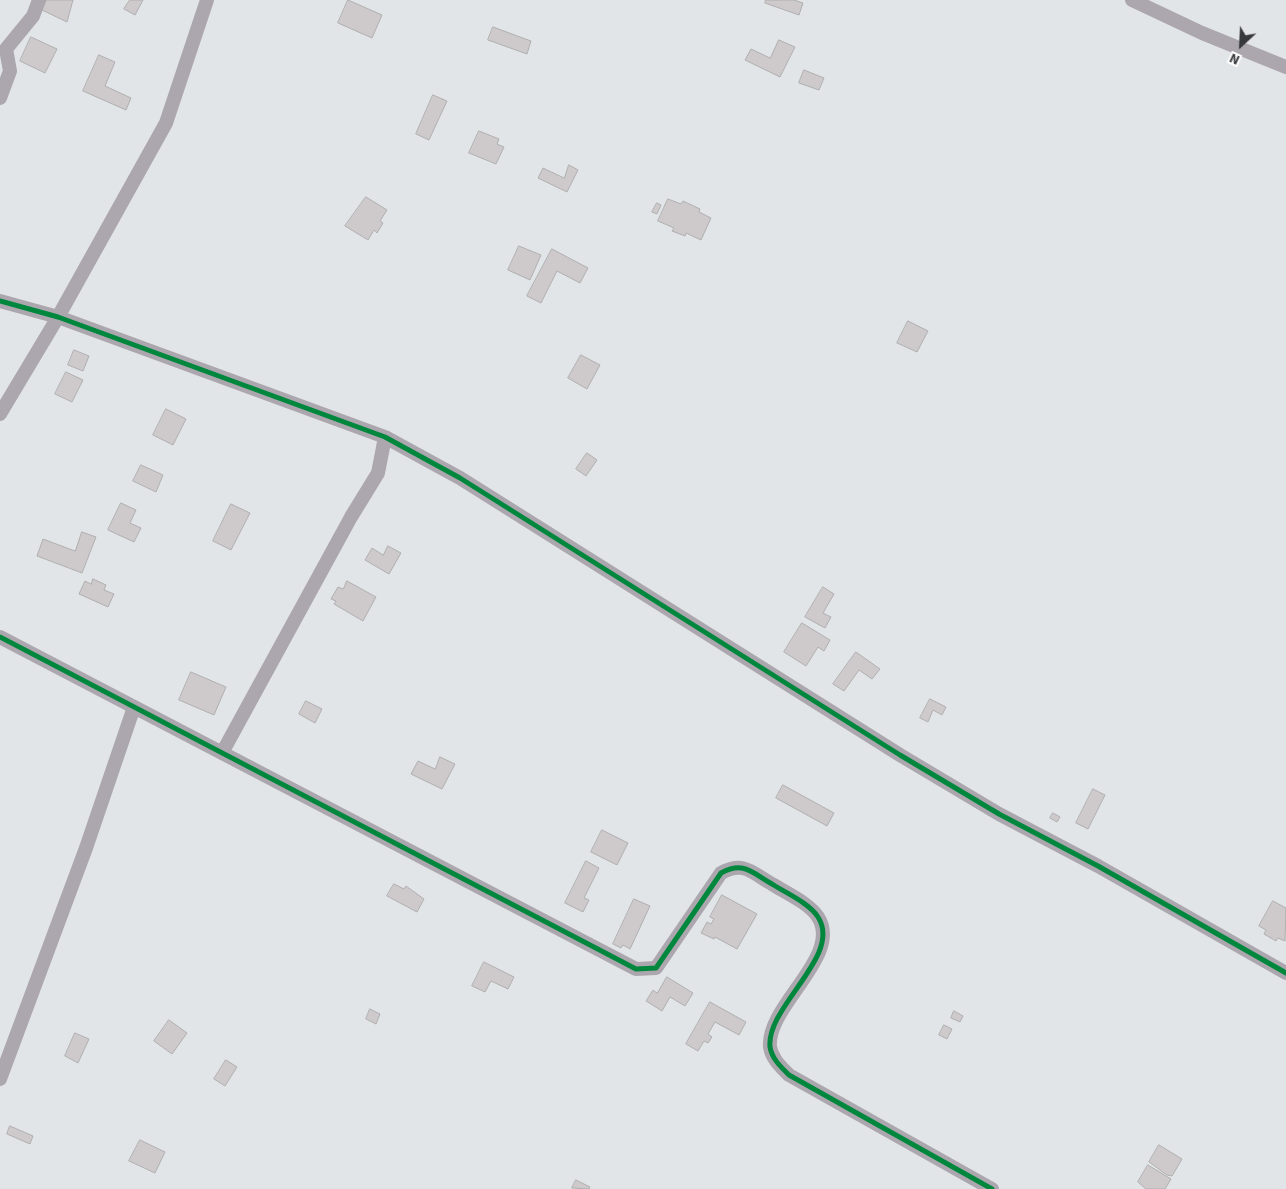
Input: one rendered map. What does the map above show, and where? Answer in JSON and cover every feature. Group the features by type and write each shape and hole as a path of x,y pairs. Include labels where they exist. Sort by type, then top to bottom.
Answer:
{"street":[{"path":"0,98 10,71 6,49 33,16 39,0"},
{"path":"0,414 58,317 166,123 207,0"},
{"path":"1132,0 1202,33 1286,67"},
{"path":"0,300 58,317 386,437 460,478 900,755 999,814 1098,866 1286,973"},
{"path":"222,753 346,526 378,473 386,437"},
{"path":"0,637 636,968 656,968 721,873 734,866 747,869 798,900 818,916 824,934 819,951 771,1032 770,1048 776,1062 789,1075 992,1189"},
{"path":"0,1079 86,848 134,707"}],"building":[{"path":"47,0 73,0 67,22 42,10"},
{"path":"130,0 143,0 135,15 124,9"},
{"path":"348,0 382,15 372,38 338,23"},
{"path":"766,0 794,0 803,3 799,15 765,3"},
{"path":"493,27 531,41 527,54 488,40"},
{"path":"31,37 57,49 45,73 20,61"},
{"path":"779,40 795,47 780,77 745,60 751,49 770,58"},
{"path":"99,55 115,62 105,86 131,98 126,110 83,91"},
{"path":"804,70 824,78 819,90 799,83"},
{"path":"433,95 447,101 429,140 416,134"},
{"path":"479,131 499,139 497,144 504,147 496,164 469,153"},
{"path":"569,165 578,170 567,192 538,178 543,168 564,178"},
{"path":"366,197 387,210 380,221 383,223 377,233 374,230 368,240 345,226"},
{"path":"668,199 681,204 683,201 700,209 699,212 711,218 701,240 686,233 685,236 672,231 674,228 658,221"},
{"path":"657,203 661,205 657,214 652,212"},
{"path":"519,246 541,255 530,280 508,270"},
{"path":"552,249 588,268 580,283 557,271 541,303 527,296"},
{"path":"908,321 928,331 917,352 897,343"},
{"path":"74,350 89,356 83,371 68,365"},
{"path":"581,355 600,365 587,389 568,378"},
{"path":"66,372 83,380 72,402 55,394"},
{"path":"166,409 186,419 173,445 153,435"},
{"path":"587,453 597,460 586,476 576,469"},
{"path":"141,465 163,475 156,492 133,481"},
{"path":"121,503 136,510 130,523 141,528 134,542 108,530"},
{"path":"231,504 250,513 231,550 213,541"},
{"path":"82,532 96,537 82,573 37,556 43,539 75,551"},
{"path":"388,546 401,553 389,574 365,560 372,548 383,555"},
{"path":"93,579 106,585 104,590 114,594 108,607 79,594 85,581 91,584"},
{"path":"347,581 376,597 363,621 334,604 336,601 331,599 338,587 343,589"},
{"path":"823,587 834,594 823,613 831,617 825,628 805,617"},
{"path":"802,623 830,640 824,651 818,647 806,666 784,652"},
{"path":"856,652 880,669 872,679 859,670 844,691 833,684"},
{"path":"191,672 226,687 214,715 179,700"},
{"path":"930,699 946,707 942,715 933,710 928,722 920,718"},
{"path":"306,701 322,709 315,723 299,714"},
{"path":"440,757 455,764 442,789 411,774 418,761 435,769"},
{"path":"783,785 834,813 827,826 776,798"},
{"path":"1093,789 1105,795 1088,829 1076,823"},
{"path":"1053,813 1060,817 1057,822 1050,818"},
{"path":"602,830 628,843 617,865 591,852"},
{"path":"586,861 599,868 584,898 589,900 583,912 565,903"},
{"path":"394,884 404,889 406,886 424,899 417,912 387,896"},
{"path":"722,895 757,914 737,949 715,937 714,939 701,933 707,922 711,924 714,919 710,917"},
{"path":"634,899 650,906 630,949 623,945 621,948 613,944"},
{"path":"1273,901 1286,908 1285,941 1278,938 1276,941 1264,934 1266,930 1259,926"},
{"path":"484,962 514,977 508,989 491,981 485,992 472,986"},
{"path":"667,977 693,993 685,1006 670,997 662,1011 646,1001 653,990 657,993"},
{"path":"710,1002 746,1022 739,1035 715,1022 708,1034 712,1037 708,1043 704,1041 698,1051 686,1044"},
{"path":"370,1009 380,1014 376,1024 366,1019"},
{"path":"954,1011 963,1016 960,1022 951,1018"},
{"path":"169,1020 187,1033 172,1054 154,1041"},
{"path":"944,1025 952,1029 947,1039 939,1035"},
{"path":"75,1033 89,1039 78,1063 65,1056"},
{"path":"226,1060 237,1067 225,1086 214,1079"},
{"path":"10,1126 33,1136 30,1144 7,1134"},
{"path":"140,1140 165,1152 155,1173 129,1161"},
{"path":"1159,1145 1182,1159 1172,1176 1167,1175 1149,1162"},
{"path":"1148,1165 1171,1179 1165,1189 1146,1189 1138,1182"},
{"path":"576,1180 590,1187 589,1189 572,1188"}],"cycle path":[{"path":"0,301 58,317 385,437 460,478 900,755 999,814 1098,866 1286,973"},
{"path":"0,637 636,969 656,968 721,873 736,868 753,872 809,907 818,917 823,932 820,948 813,964 779,1015 772,1031 770,1047 777,1062 789,1075 992,1189"}]}
